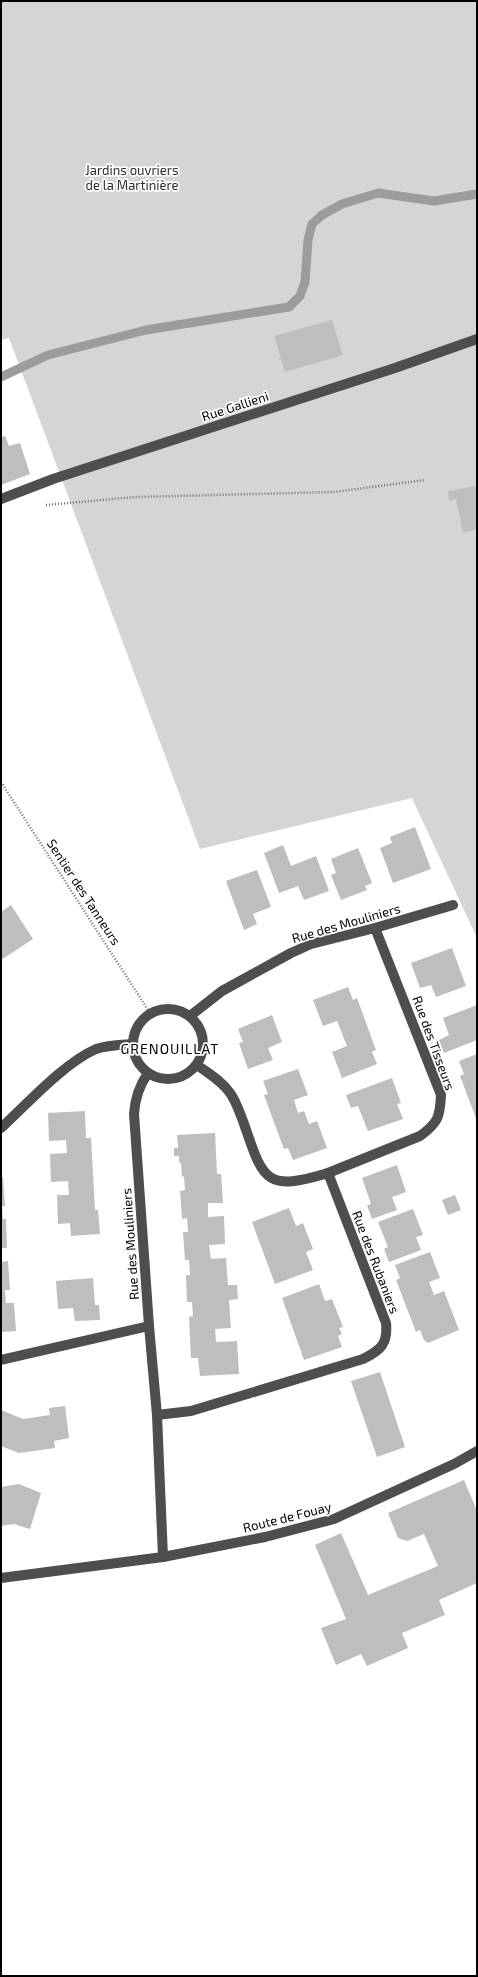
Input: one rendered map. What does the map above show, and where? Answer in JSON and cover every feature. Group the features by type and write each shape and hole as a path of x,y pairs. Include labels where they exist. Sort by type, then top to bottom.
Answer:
{"street":[{"name":"Rue Gallieni","path":"1,498 53,479 395,368 477,339"},
{"name":"Rue des Mouliniers","path":"190,1016 222,991 291,953 311,944 375,928 453,905"},
{"name":"Rue des Tisseurs","path":"328,1173 420,1136 433,1126 440,1113 441,1095 375,928"},
{"path":"170,1009 181,1011 190,1016 198,1024 204,1045 202,1056 197,1065 189,1073 174,1079 157,1078 148,1073 134,1056 133,1044 137,1027 150,1013 160,1010 170,1009"},
{"path":"1,1128 66,1069 81,1058 96,1050 108,1046 133,1044"},
{"path":"197,1065 218,1081 230,1093 236,1103 256,1157 264,1172 272,1179 285,1182 302,1181 328,1173"},
{"name":"Rue des Mouliniers","path":"148,1073 140,1085 135,1099 134,1114 157,1415"},
{"name":"Rue des Rubaniers","path":"157,1415 191,1411 363,1359 380,1348 387,1333 386,1323 328,1173"},
{"path":"1,1360 149,1326"},
{"path":"157,1415 163,1557"},
{"name":"Route de Fouay","path":"1,1578 163,1557 265,1537 334,1519 454,1464 477,1451"}],"path":[{"path":"43,505 135,497 334,492 425,480"},
{"name":"Sentier des Tanneurs","path":"1,782 150,1013"}],"green space":[{"name":"Jardins ouvriers de la Martinière","path":"1,1 477,1 477,938 412,798 200,849 9,338 1,340"}],"building":[{"path":"332,320 343,355 285,372 274,336"},
{"path":"5,436 9,446 20,443 30,474 1,485 1,437"},
{"path":"477,486 477,529 463,533 456,499 449,501 448,491"},
{"path":"415,827 431,869 393,883 380,848 392,843 390,837"},
{"path":"283,845 291,866 316,856 329,891 304,900 298,886 279,893 264,853"},
{"path":"358,848 372,883 365,886 367,890 341,900 331,875 336,873 331,859"},
{"path":"257,870 271,907 253,914 257,924 244,930 226,881"},
{"path":"11,905 33,939 1,960 1,912"},
{"path":"452,948 466,986 436,997 431,985 420,988 411,963"},
{"path":"348,987 353,1000 357,998 376,1050 372,1052 377,1064 342,1078 332,1052 347,1046 337,1021 323,1026 313,1000"},
{"path":"477,1005 477,1040 444,1053 439,1040 449,1035 443,1018"},
{"path":"272,1015 282,1042 268,1048 273,1060 248,1069 239,1043 243,1042 238,1029"},
{"path":"477,1054 477,1121 460,1076 464,1074 459,1061"},
{"path":"298,1069 308,1095 294,1100 298,1113 304,1111 309,1124 317,1121 327,1148 293,1160 288,1148 284,1149 279,1136 264,1095 268,1094 263,1081"},
{"path":"392,1078 401,1103 397,1104 403,1119 368,1131 358,1106 351,1108 346,1095"},
{"path":"85,1111 86,1138 91,1138 95,1210 98,1210 100,1234 71,1236 70,1223 58,1224 57,1195 69,1195 68,1181 51,1182 50,1154 67,1153 66,1140 49,1141 48,1113"},
{"path":"215,1133 217,1174 221,1174 223,1203 208,1203 208,1217 224,1216 225,1244 209,1245 211,1259 226,1258 228,1285 237,1285 238,1299 229,1300 231,1328 215,1329 216,1342 237,1341 239,1374 200,1376 198,1358 191,1358 189,1317 193,1316 192,1302 187,1302 186,1275 190,1275 189,1260 185,1260 183,1232 188,1232 187,1218 182,1219 180,1191 185,1190 184,1176 182,1177 179,1156 174,1156 174,1148 178,1148 177,1135"},
{"path":"397,1165 406,1192 392,1197 397,1210 372,1219 367,1205 371,1204 362,1178"},
{"path":"3,1177 5,1206 2,1206 3,1219 6,1219 7,1248 1,1248 1,1178"},
{"path":"455,1195 461,1210 448,1215 442,1200"},
{"path":"289,1208 296,1226 303,1223 313,1249 306,1252 313,1270 275,1284 252,1222"},
{"path":"413,1209 423,1235 416,1237 421,1250 389,1262 384,1249 388,1247 378,1222"},
{"path":"430,1252 440,1278 429,1282 434,1295 444,1291 459,1330 428,1343 424,1340 420,1330 416,1332 396,1280 400,1278 395,1265"},
{"path":"8,1261 10,1290 5,1290 6,1303 14,1303 16,1331 1,1332 1,1262"},
{"path":"93,1278 95,1305 99,1305 100,1320 75,1321 73,1308 58,1309 56,1281"},
{"path":"319,1284 325,1301 332,1299 343,1327 339,1328 342,1334 338,1336 342,1347 304,1360 282,1298"},
{"path":"380,1372 405,1447 377,1457 351,1381"},
{"path":"65,1406 69,1438 54,1441 55,1448 19,1453 1,1446 1,1410 23,1419 50,1415 49,1408"},
{"path":"464,1480 477,1511 477,1583 439,1600 445,1615 402,1633 408,1648 367,1666 361,1654 336,1665 321,1628 346,1619 315,1545 341,1533 368,1595 438,1566 424,1534 407,1541 398,1538 388,1513"},
{"path":"19,1484 41,1493 30,1529 14,1524 1,1526 1,1487"}],"waterway":[{"path":"1,377 48,355 146,330 289,307 300,296 305,282 308,240 312,224 322,215 342,204 378,193 434,201 477,194"}],"district":[{"name":"GRENOUILLAT","path":"170,1049"}]}
